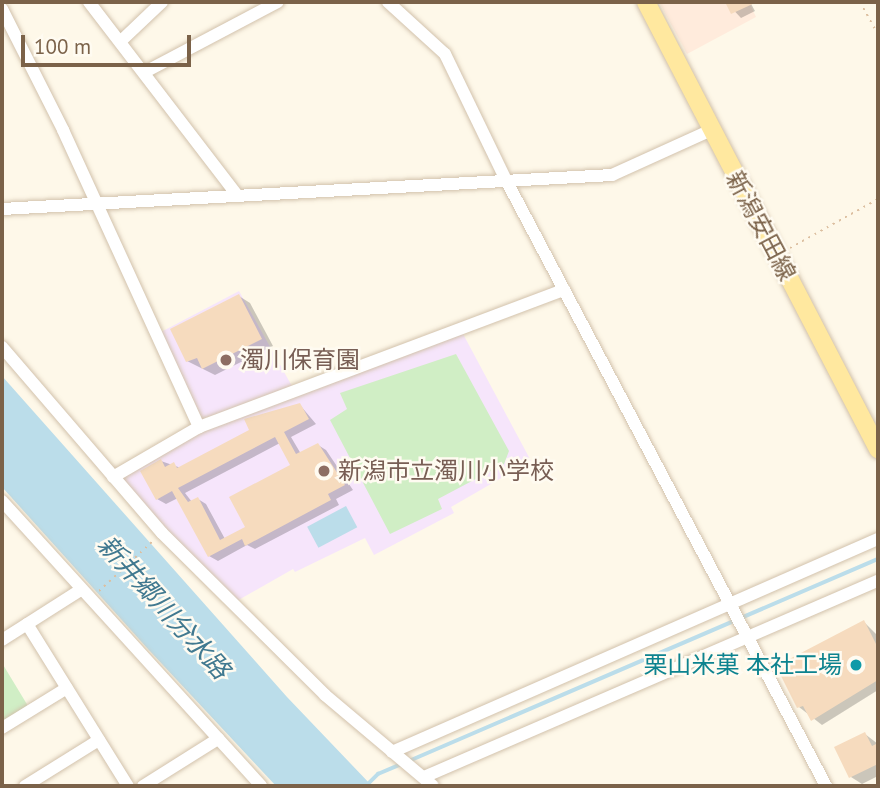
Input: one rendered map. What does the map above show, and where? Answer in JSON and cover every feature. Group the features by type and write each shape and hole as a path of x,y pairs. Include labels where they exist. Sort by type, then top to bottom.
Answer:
{"main road":[{"name":"新潟安田線","path":"646,2 878,449"}],"street":[{"path":"89,2 122,40 237,195"},
{"path":"122,40 162,2"},
{"path":"145,72 278,2"},
{"path":"388,2 445,54 506,180 826,786"},
{"path":"2,9 97,202 199,427"},
{"path":"2,209 612,175 711,130"},
{"path":"113,477 199,427 564,290"},
{"path":"2,347 162,533 315,686 428,782 746,636 878,581"},
{"path":"2,501 79,591 261,786"},
{"path":"392,752 733,608 878,539"},
{"path":"2,640 79,591"},
{"path":"27,624 128,786"},
{"path":"2,728 67,688"},
{"path":"143,786 218,739"},
{"path":"25,786 99,740"}],"path":[{"path":"860,2 878,34"},
{"path":"777,256 878,199"},
{"path":"100,590 150,544"}],"shaded area":[{"path":"659,2 749,2 756,17 687,54"},
{"name":"濁川保育園","path":"239,291 293,388 202,419 161,332"},
{"name":"新潟市立濁川小学校","path":"462,332 531,461 451,507 454,513 374,555 365,538 295,572 293,569 235,602 121,484 121,475 206,428"}],"green space":[{"path":"456,354 509,451 504,464 438,499 442,509 390,534 330,420 347,409 340,393"},
{"path":"2,663 28,706 2,722"}],"water":[{"name":"新井郷川分水路","path":"2,376 287,697 372,786 276,786 147,648 2,487"},
{"path":"346,506 357,527 318,548 307,527"}],"building":[{"path":"725,2 757,2 731,14"},
{"path":"239,294 262,339 202,369 197,358 186,362 170,329"},
{"path":"300,403 309,419 284,432 296,454 318,443 345,485 328,494 331,500 245,546 242,539 208,557 172,491 156,500 140,471 161,459 165,467 174,462 177,468 249,430 244,419","holes":["275,437 290,465 229,497 245,527 220,540 198,497 188,502 178,488"]},
{"path":"864,620 878,648 878,680 811,721 803,706 797,708 776,666"},
{"path":"865,732 872,746 878,743 878,764 849,778 834,747"}],"waterway":[{"path":"409,761 878,559"},
{"path":"366,786 378,774 402,764"}],"place":[{"name":"濁川保育園","path":"226,360"},
{"name":"新潟市立濁川小学校","path":"324,471"},
{"name":"栗山米菓 本社工場","path":"856,665"}]}
